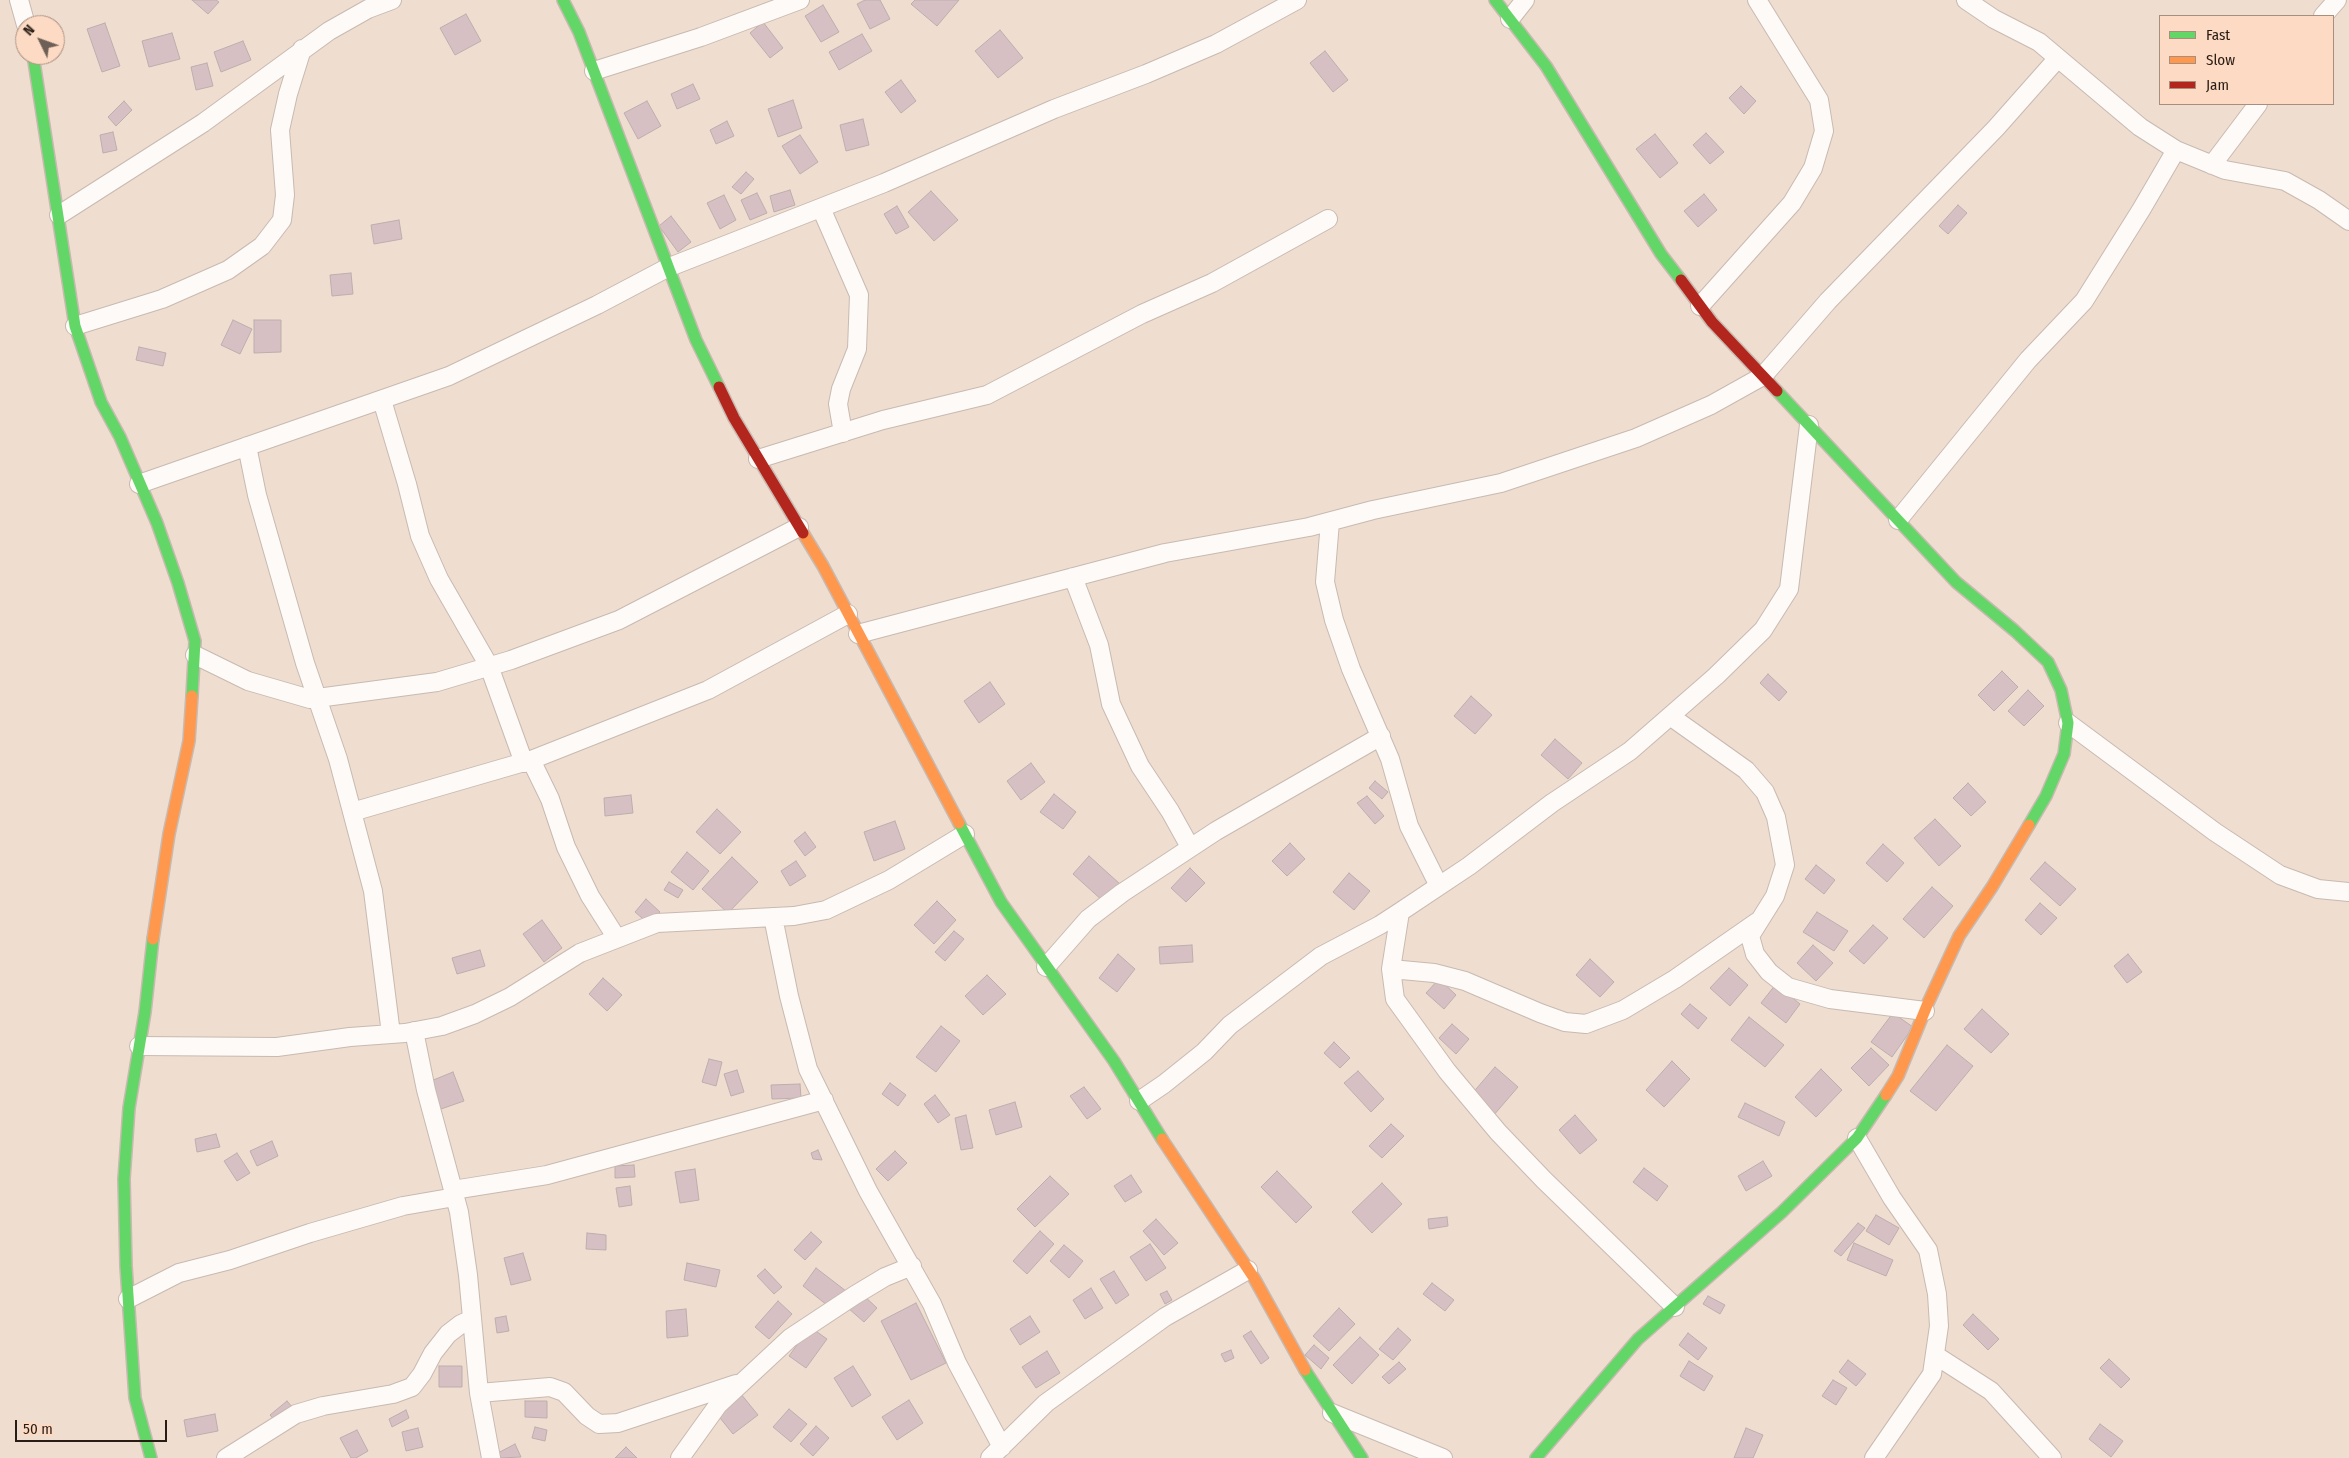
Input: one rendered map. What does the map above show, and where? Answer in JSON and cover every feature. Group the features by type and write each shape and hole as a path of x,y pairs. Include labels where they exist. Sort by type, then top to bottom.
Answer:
{"street":[{"path":"19,0 23,15"},
{"path":"59,215 203,123 262,82 302,49 360,13 392,0"},
{"path":"562,0 579,32 630,164 667,268 700,349 734,418 823,566 1001,902 1114,1061 1187,1179 1248,1270 1314,1386 1362,1458"},
{"path":"594,71 800,0"},
{"path":"139,484 450,376 597,305 667,268 822,208 1054,109 1146,74 1216,44 1297,0"},
{"path":"1496,0 1546,66 1592,138 1661,254 1712,322 1956,582 2015,631 2048,662 2061,690 2068,722 2064,754 2046,796 1992,887 1960,936 1925,1011 1898,1076 1857,1138 1782,1212 1638,1339 1536,1458"},
{"path":"1510,19 1525,0"},
{"path":"1700,306 1792,203 1813,168 1824,131 1819,100 1757,0"},
{"path":"1966,0 1994,19 2039,42 2140,127 2176,150 2225,170 2285,181 2319,200 2349,221"},
{"path":"2325,15 2337,0"},
{"path":"75,326 162,299 228,270 262,246 282,220 285,195 280,130 288,94 302,49"},
{"path":"858,634 1165,553 1330,522 1501,483 1636,438 1711,405 1763,376 1828,301 1996,128 2058,58"},
{"path":"35,65 75,326 101,402 120,437 157,523 178,583 195,641 189,741 169,834 151,950 145,1012 129,1108 124,1180 128,1299 135,1398 151,1458"},
{"path":"2212,165 2257,105"},
{"path":"1898,520 2028,360 2084,301 2176,150"},
{"path":"822,208 859,295 860,316 857,350 841,389 838,404 843,433"},
{"path":"758,458 883,420 987,395 1142,314 1212,283 1328,220"},
{"path":"382,400 420,536 439,579 489,666 527,761 550,799 566,847 590,896 616,937"},
{"path":"1139,1101 1204,1052 1237,1019 1321,956 1380,925 1400,912 1630,751 1716,676 1763,630 1789,589 1809,425"},
{"path":"246,446 257,496 317,698 338,759 373,891 391,1034"},
{"path":"1330,522 1325,582 1351,668 1390,759 1409,826 1439,886"},
{"path":"195,655 248,681 310,699 437,682 489,666 619,620 799,526"},
{"path":"1073,577 1099,645 1111,704 1140,766 1170,811 1190,847"},
{"path":"352,812 527,761 708,690 848,614"},
{"path":"1670,716 1746,770 1765,792 1776,817 1785,864 1775,896 1750,936 1755,954 1770,972 1788,987 1830,1000 1925,1011"},
{"path":"2068,722 2215,832 2280,875 2318,889 2349,892"},
{"path":"1046,967 1088,919 1122,893 1190,847 1271,798 1381,736"},
{"path":"139,1046 277,1047 442,1026 475,1014 510,997 580,953 616,937 657,923 773,917 826,910 889,880 965,834"},
{"path":"1400,912 1391,969 1395,999 1453,1079 1498,1132 1544,1180 1675,1307"},
{"path":"773,917 789,996 808,1069 868,1190 932,1304 996,1452 1046,1402 1165,1317 1248,1270"},
{"path":"1391,969 1434,973 1464,981 1565,1022 1586,1024 1624,1010 1760,920"},
{"path":"414,1031 426,1090 454,1193 467,1266 479,1394 491,1458"},
{"path":"128,1299 179,1273 230,1260 370,1215 454,1193 547,1175 824,1100"},
{"path":"1857,1138 1892,1198 1928,1250 1937,1294 1939,1326 1932,1374 1874,1458"},
{"path":"680,1458 718,1404 790,1338 855,1295 886,1277 912,1266"},
{"path":"226,1458 296,1414 323,1406 393,1394 412,1387 422,1374 433,1353 448,1334 472,1319"},
{"path":"1935,1355 1991,1391 2034,1435 2052,1458"},
{"path":"479,1394 550,1387 564,1392 587,1416 599,1424 618,1423 675,1402 740,1383"},
{"path":"1332,1413 1442,1458"}],"building":[{"path":"192,0 216,0 219,2 208,14"},
{"path":"865,0 880,0 890,19 870,29 857,4"},
{"path":"915,0 959,0 937,26 911,4"},
{"path":"823,5 839,32 821,42 805,16"},
{"path":"466,14 481,41 455,55 440,28"},
{"path":"763,22 783,48 770,58 750,33"},
{"path":"105,23 120,66 102,72 87,29"},
{"path":"1000,30 1023,58 998,78 975,51"},
{"path":"172,33 180,59 149,67 142,41"},
{"path":"862,34 872,51 839,70 829,52"},
{"path":"243,41 251,60 221,72 214,52"},
{"path":"1325,51 1348,80 1333,92 1310,63"},
{"path":"207,63 213,86 196,90 191,67"},
{"path":"901,80 916,101 901,113 885,92"},
{"path":"693,84 700,99 677,109 671,94"},
{"path":"1741,86 1756,101 1744,114 1729,98"},
{"path":"793,100 802,128 778,137 768,109"},
{"path":"124,101 132,110 116,126 108,117"},
{"path":"647,101 661,126 638,139 624,113"},
{"path":"863,119 869,145 846,151 840,125"},
{"path":"727,121 734,136 716,144 710,130"},
{"path":"113,132 117,150 103,153 100,135"},
{"path":"1706,133 1724,152 1710,164 1693,145"},
{"path":"1655,134 1678,163 1660,178 1636,149"},
{"path":"800,135 818,162 800,174 782,146"},
{"path":"746,172 754,179 741,194 732,187"},
{"path":"790,190 795,205 774,212 770,196"},
{"path":"931,191 958,220 934,241 908,212"},
{"path":"757,193 767,213 750,220 741,200"},
{"path":"1704,194 1717,210 1698,227 1684,211"},
{"path":"724,195 736,220 720,229 707,203"},
{"path":"1958,205 1967,213 1948,234 1939,226"},
{"path":"897,206 909,227 896,234 884,214"},
{"path":"671,216 691,242 678,252 659,226"},
{"path":"399,220 402,239 374,244 371,225"},
{"path":"351,273 353,294 332,296 330,275"},
{"path":"233,320 252,329 240,354 221,345"},
{"path":"254,320 281,320 281,352 254,353"},
{"path":"139,347 166,353 163,366 136,360"},
{"path":"2002,671 2018,687 1994,711 1978,695"},
{"path":"1768,674 1787,692 1779,701 1760,683"},
{"path":"990,682 1005,704 979,723 964,701"},
{"path":"2028,690 2044,706 2024,726 2008,711"},
{"path":"1471,696 1492,715 1475,734 1454,716"},
{"path":"1555,739 1582,763 1568,779 1541,755"},
{"path":"1031,763 1045,782 1021,800 1007,781"},
{"path":"1375,781 1388,792 1382,799 1369,788"},
{"path":"1968,783 1986,802 1971,816 1953,798"},
{"path":"1054,794 1076,812 1063,829 1040,812"},
{"path":"631,795 633,813 605,816 604,798"},
{"path":"1367,796 1384,816 1375,824 1357,803"},
{"path":"717,809 741,832 720,854 696,832"},
{"path":"1935,819 1961,846 1939,866 1914,838"},
{"path":"895,821 905,849 874,861 864,832"},
{"path":"805,832 816,847 805,856 794,841"},
{"path":"1290,843 1305,859 1287,876 1272,861"},
{"path":"1883,844 1904,863 1887,882 1866,863"},
{"path":"687,852 709,871 693,890 671,872"},
{"path":"1089,856 1120,884 1104,902 1073,874"},
{"path":"732,857 758,882 728,913 702,889"},
{"path":"796,861 806,876 790,886 781,871"},
{"path":"2045,862 2076,889 2060,906 2030,879"},
{"path":"1816,865 1835,880 1824,894 1805,879"},
{"path":"1190,868 1205,883 1186,902 1171,888"},
{"path":"1349,873 1370,891 1354,910 1333,892"},
{"path":"669,882 683,890 678,898 664,890"},
{"path":"1932,887 1953,906 1924,938 1903,919"},
{"path":"646,899 660,912 649,924 635,912"},
{"path":"937,901 956,920 934,944 914,925"},
{"path":"2040,903 2057,918 2041,935 2025,920"},
{"path":"1817,912 1848,931 1834,951 1803,932"},
{"path":"542,920 562,948 544,962 523,934"},
{"path":"1873,925 1888,938 1864,964 1849,951"},
{"path":"954,931 964,939 945,961 935,952"},
{"path":"1192,945 1193,962 1160,964 1159,947"},
{"path":"1813,945 1833,963 1816,981 1797,963"},
{"path":"480,950 485,966 457,974 452,958"},
{"path":"1118,954 1135,969 1117,992 1099,978"},
{"path":"2128,954 2142,972 2127,983 2114,966"},
{"path":"1590,959 1614,982 1600,997 1576,975"},
{"path":"1729,968 1748,985 1730,1006 1710,988"},
{"path":"987,975 1006,994 983,1015 965,996"},
{"path":"603,978 622,995 607,1011 589,994"},
{"path":"1439,979 1456,995 1444,1009 1426,993"},
{"path":"1776,984 1800,1004 1786,1023 1761,1003"},
{"path":"1690,1004 1707,1018 1698,1029 1681,1014"},
{"path":"1982,1009 2009,1034 1991,1053 1964,1029"},
{"path":"1893,1013 1913,1027 1892,1057 1871,1042"},
{"path":"1749,1017 1784,1045 1765,1067 1731,1040"},
{"path":"1452,1024 1469,1039 1456,1054 1439,1038"},
{"path":"941,1026 960,1041 936,1072 916,1057"},
{"path":"1334,1042 1350,1058 1340,1068 1324,1053"},
{"path":"1947,1045 1973,1066 1936,1111 1910,1091"},
{"path":"1871,1048 1889,1065 1869,1086 1851,1068"},
{"path":"709,1059 722,1062 716,1086 702,1082"},
{"path":"1672,1061 1690,1079 1664,1107 1646,1090"},
{"path":"1495,1067 1518,1087 1493,1116 1470,1096"},
{"path":"1821,1069 1842,1090 1816,1117 1795,1097"},
{"path":"737,1070 744,1092 731,1096 724,1074"},
{"path":"1358,1071 1384,1099 1371,1112 1344,1083"},
{"path":"453,1072 464,1101 441,1109 431,1081"},
{"path":"890,1083 906,1095 898,1106 882,1094"},
{"path":"800,1084 801,1098 772,1099 771,1085"},
{"path":"1084,1087 1101,1109 1087,1119 1070,1096"},
{"path":"935,1095 950,1115 938,1123 924,1104"},
{"path":"1015,1102 1022,1127 996,1135 989,1110"},
{"path":"1745,1103 1785,1122 1779,1136 1738,1117"},
{"path":"966,1115 973,1148 961,1150 955,1118"},
{"path":"1575,1115 1597,1140 1580,1154 1559,1130"},
{"path":"1391,1124 1404,1136 1382,1158 1369,1146"},
{"path":"216,1134 220,1147 197,1152 195,1139"},
{"path":"272,1141 278,1156 257,1166 250,1151"},
{"path":"818,1150 822,1160 813,1159 811,1153"},
{"path":"895,1151 907,1163 888,1181 876,1169"},
{"path":"237,1153 250,1173 237,1181 224,1161"},
{"path":"1763,1161 1772,1176 1746,1191 1738,1176"},
{"path":"634,1165 635,1177 615,1178 615,1166"},
{"path":"1644,1168 1668,1186 1657,1201 1633,1182"},
{"path":"695,1169 699,1200 680,1203 675,1172"},
{"path":"1277,1171 1312,1207 1296,1223 1261,1187"},
{"path":"1131,1175 1142,1192 1125,1202 1114,1186"},
{"path":"1050,1176 1069,1194 1035,1227 1017,1209"},
{"path":"1382,1183 1402,1204 1372,1233 1352,1212"},
{"path":"630,1186 632,1205 619,1207 616,1188"},
{"path":"1876,1215 1899,1228 1889,1245 1866,1231"},
{"path":"1447,1217 1448,1226 1429,1229 1428,1219"},
{"path":"1156,1219 1178,1243 1164,1255 1143,1231"},
{"path":"1858,1223 1865,1228 1841,1256 1834,1251"},
{"path":"1040,1231 1054,1244 1027,1274 1013,1261"},
{"path":"811,1232 822,1242 805,1260 794,1250"},
{"path":"587,1233 606,1235 606,1250 586,1249"},
{"path":"1854,1243 1893,1260 1886,1276 1847,1260"},
{"path":"1150,1244 1166,1268 1146,1281 1130,1257"},
{"path":"1064,1245 1083,1261 1069,1278 1050,1261"},
{"path":"523,1253 531,1280 511,1285 504,1258"},
{"path":"687,1263 720,1270 716,1287 684,1280"},
{"path":"816,1268 846,1291 832,1309 803,1286"},
{"path":"765,1269 782,1287 774,1294 757,1276"},
{"path":"1114,1271 1129,1295 1116,1304 1100,1279"},
{"path":"1432,1283 1454,1300 1445,1311 1423,1294"},
{"path":"1091,1288 1103,1308 1085,1319 1073,1300"},
{"path":"1167,1291 1172,1300 1165,1304 1160,1294"},
{"path":"861,1293 877,1308 864,1322 848,1308"},
{"path":"1708,1296 1725,1305 1720,1314 1703,1304"},
{"path":"778,1301 792,1314 769,1339 755,1327"},
{"path":"916,1303 946,1363 911,1380 881,1321"},
{"path":"1339,1308 1355,1324 1329,1351 1313,1336"},
{"path":"686,1309 688,1336 667,1338 666,1311"},
{"path":"1973,1314 1999,1339 1988,1350 1963,1325"},
{"path":"506,1316 509,1331 497,1333 495,1318"},
{"path":"1030,1316 1040,1332 1020,1345 1010,1329"},
{"path":"810,1327 827,1339 806,1368 789,1356"},
{"path":"1398,1328 1411,1340 1393,1360 1379,1349"},
{"path":"1251,1331 1269,1358 1261,1364 1243,1336"},
{"path":"1688,1333 1707,1348 1698,1360 1679,1345"},
{"path":"1360,1337 1379,1355 1352,1384 1333,1365"},
{"path":"1314,1345 1329,1358 1321,1369 1305,1355"},
{"path":"1231,1350 1234,1358 1225,1362 1221,1354"},
{"path":"1047,1351 1060,1373 1036,1388 1022,1367"},
{"path":"2109,1359 2130,1379 2121,1388 2100,1368"},
{"path":"1848,1360 1866,1374 1856,1386 1839,1372"},
{"path":"1689,1361 1713,1376 1704,1391 1680,1376"},
{"path":"1399,1362 1406,1369 1389,1384 1382,1377"},
{"path":"439,1366 462,1366 462,1387 439,1387"},
{"path":"853,1366 871,1395 852,1407 834,1378"},
{"path":"1833,1380 1847,1388 1836,1405 1822,1396"},
{"path":"741,1394 758,1415 733,1434 716,1413"},
{"path":"909,1400 923,1423 897,1440 882,1417"},
{"path":"287,1401 294,1409 277,1423 270,1415"},
{"path":"525,1401 547,1401 547,1418 525,1417"},
{"path":"789,1409 807,1424 791,1442 773,1427"},
{"path":"406,1410 409,1418 392,1427 389,1419"},
{"path":"215,1414 218,1431 187,1437 184,1420"},
{"path":"2100,1424 2123,1441 2111,1457 2089,1439"},
{"path":"816,1426 829,1438 813,1456 800,1444"},
{"path":"535,1427 547,1430 545,1441 532,1438"},
{"path":"418,1428 423,1447 406,1451 402,1432"},
{"path":"1746,1428 1763,1435 1753,1458 1734,1458"},
{"path":"357,1430 368,1451 356,1458 351,1458 340,1438"},
{"path":"515,1444 521,1457 500,1458 498,1453"},
{"path":"626,1447 637,1458 615,1458"}],"traffic: fast":[{"path":"563,0 579,32 696,340 719,387"},
{"path":"1495,0 1546,66 1661,254 1681,280"},
{"path":"35,65 75,326 101,402 120,437 157,523 178,583 195,641 192,696"},
{"path":"1777,391 1956,582 2015,631 2048,662 2061,690 2068,723 2064,754 2046,796 2029,825"},
{"path":"959,823 1001,902 1114,1061 1162,1139"},
{"path":"151,1458 135,1398 126,1266 124,1179 129,1108 145,1012 153,939"},
{"path":"1536,1458 1638,1339 1782,1212 1857,1138 1886,1095"},
{"path":"1305,1370 1362,1458"}],"traffic: slow":[{"path":"803,533 823,566 959,823"},
{"path":"153,939 169,834 189,741 192,696"},
{"path":"1886,1095 1898,1076 1928,1003 1959,936 1992,887 2029,825"},
{"path":"1162,1139 1254,1278 1305,1370"}],"traffic: jam":[{"path":"1681,280 1712,322 1777,391"},
{"path":"719,387 734,418 803,533"}]}
